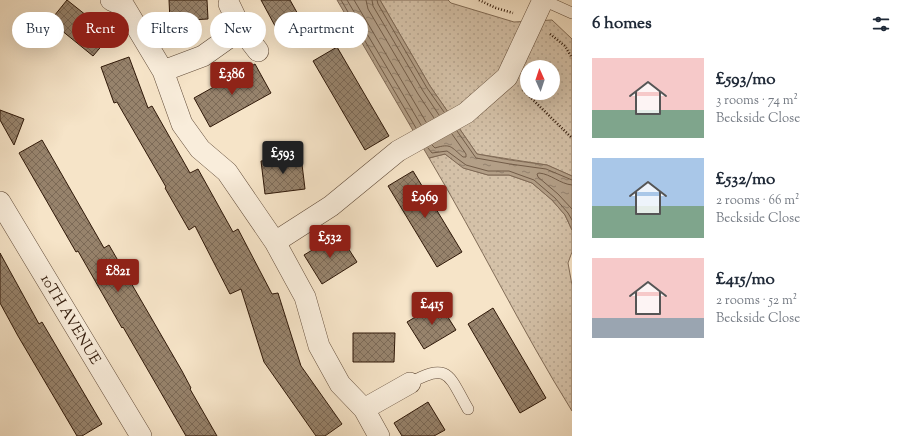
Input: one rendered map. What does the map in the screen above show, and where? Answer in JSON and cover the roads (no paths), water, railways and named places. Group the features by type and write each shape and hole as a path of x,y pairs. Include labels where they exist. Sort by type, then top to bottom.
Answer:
{"street":[{"path":"111,0 124,6 163,71 182,124 200,149 226,172 275,242 305,297 319,346 340,384 364,409 379,436"},
{"path":"275,242 331,206 398,151 466,114 507,77 543,0"},
{"path":"229,4 233,12"},
{"path":"163,71 202,56 214,48"},
{"path":"255,48 258,52"},
{"name":"10TH AVENUE","path":"0,202 141,436"},
{"path":"364,409 410,383"}],"lane":[{"path":"543,0 572,13"},
{"path":"410,383 429,374 442,372 448,377 468,409"}],"water":[{"path":"337,0 380,0 430,86 477,154 547,165 572,176 572,230 565,215 552,200 532,183 509,175 488,175 463,168 445,154 429,158 365,48 368,48 368,12 344,12"}]}
